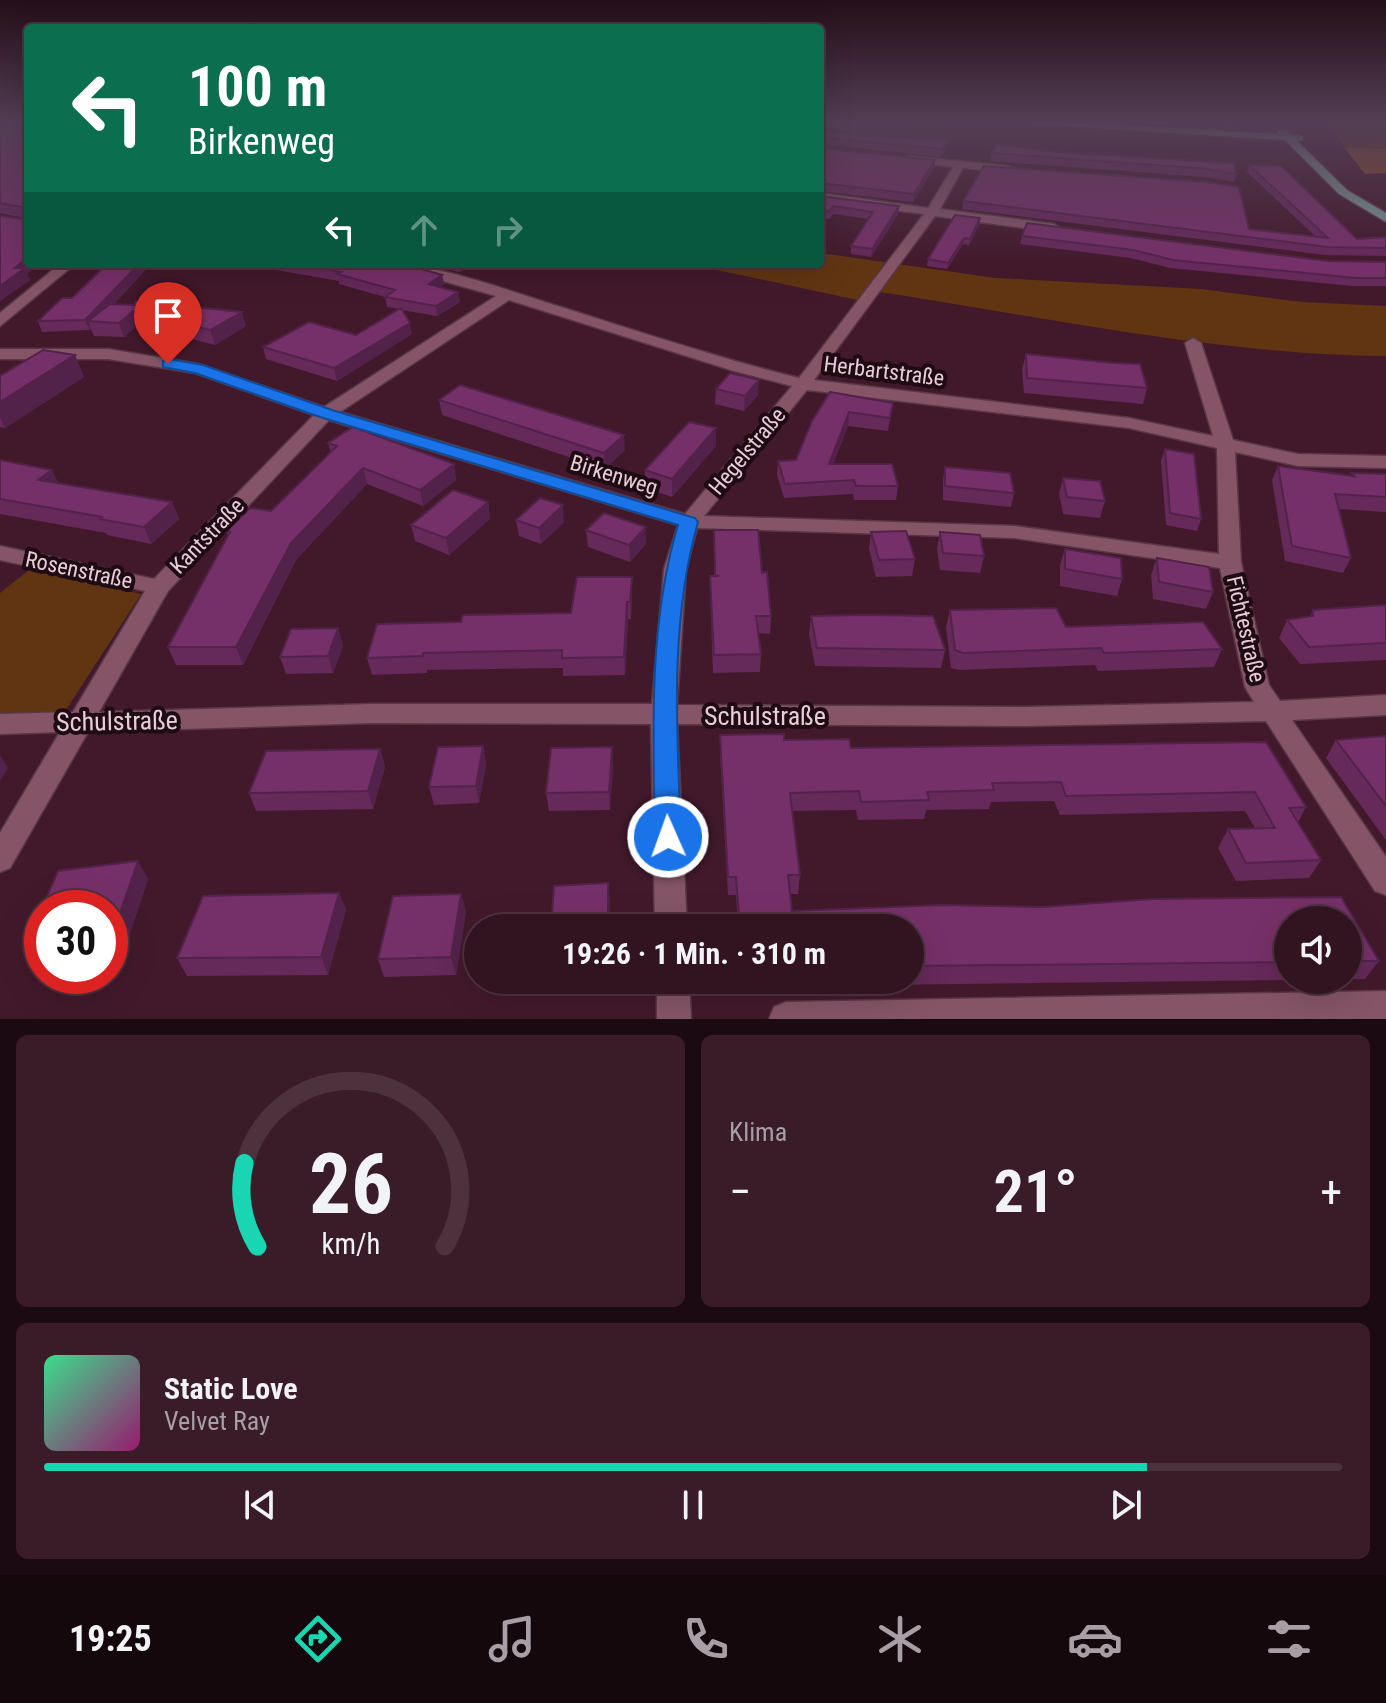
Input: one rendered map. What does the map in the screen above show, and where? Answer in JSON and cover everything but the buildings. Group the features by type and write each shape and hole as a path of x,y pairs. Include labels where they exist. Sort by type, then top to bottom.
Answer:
{"main road":[{"path":"1319,171 1343,192 1386,218"},
{"path":"1331,171 1386,210"}],"street":[{"name":"Hegelstraße","path":"671,914 664,716 675,569 689,522 803,384 932,212 956,171"},
{"path":"824,198 1069,230"},
{"path":"0,321 63,268"},
{"name":"Herbartstraße","path":"407,268 456,279 740,368 803,384 1129,423 1226,447 1298,460 1386,462"},
{"name":"Kantstraße","path":"0,859 76,722 159,587 326,413 506,296"},
{"name":"Fichtestraße","path":"1193,343 1226,447 1230,562 1257,687 1386,882"},
{"name":"Birkenweg","path":"0,354 108,354 198,369 326,413 689,522 1015,532 1230,562"},
{"name":"Rosenstraße","path":"0,553 159,587"},
{"name":"Schulstraße","path":"0,724 424,713 664,716 1272,712 1386,705"},
{"path":"673,994 674,1019"},
{"path":"786,1019 1386,1008"}],"shaded area":[{"path":"1362,171 1386,171 1386,173 1365,174"},
{"path":"824,254 995,278 1201,289 1302,302 1386,306 1386,356 1323,354 1194,342 873,291 862,301 708,268 824,268"},
{"path":"29,570 141,594 64,713 0,714 0,593"}],"route":[{"path":"168,364 198,369 326,413 689,522 675,569 664,716 668,837"}]}
